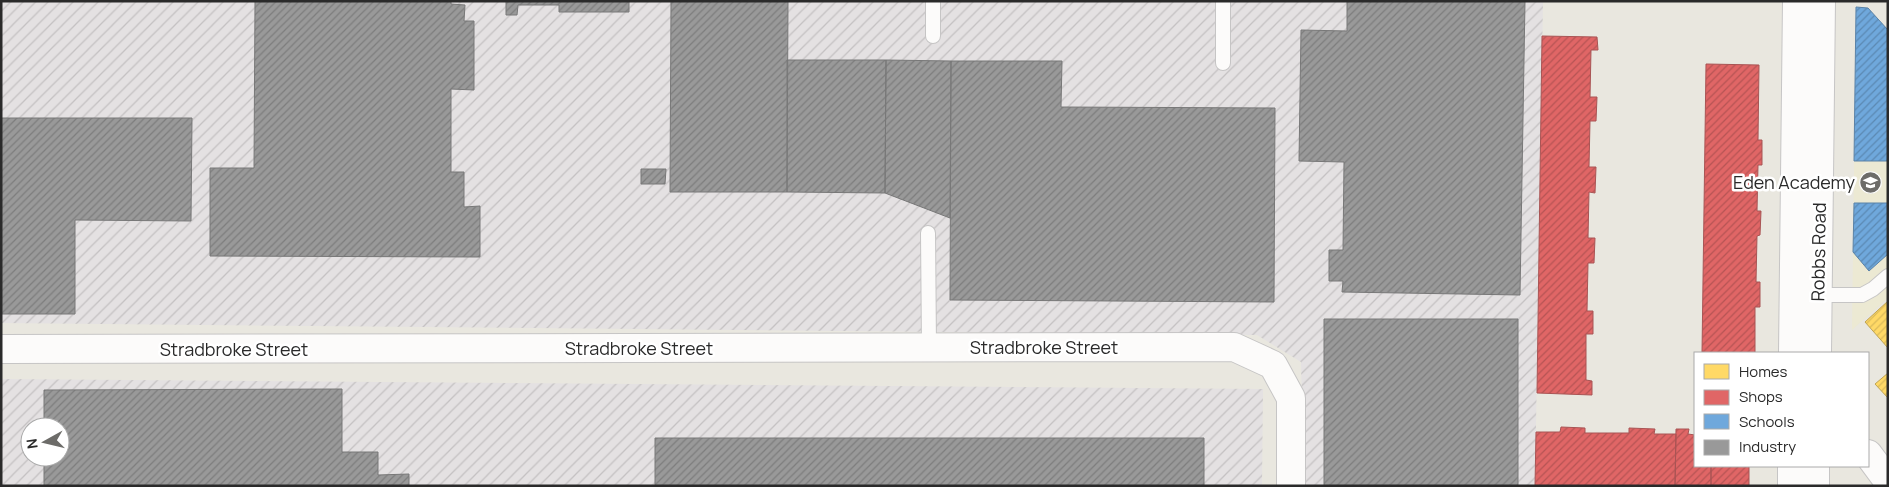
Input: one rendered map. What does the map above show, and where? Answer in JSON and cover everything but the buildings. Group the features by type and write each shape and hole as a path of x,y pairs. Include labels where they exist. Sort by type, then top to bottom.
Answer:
{"street":[{"name":"Robbs Road","path":"1794,352 1797,1"},
{"name":"Robbs Road","path":"1817,352 1821,1"},
{"name":"Stradbroke Street","path":"1,349 1234,347 1273,365 1291,398 1291,486"},
{"path":"1869,456 1880,474"},
{"path":"1792,467 1792,486"},
{"path":"1815,467 1815,486"}],"lane":[{"path":"933,1 933,36"},
{"path":"1223,1 1223,63"},
{"path":"928,232 929,347"},
{"path":"1817,295 1862,295 1873,289 1888,276"}],"shaded area":[{"path":"1,1 1543,1 1535,486 1304,486 1301,362 1257,335 1,323"},
{"name":"Eden Academy","path":"1856,7 1868,8 1888,30 1888,298 1852,330"},
{"path":"1,379 1263,389 1262,486 1,486"}],"place":[{"name":"Eden Academy","path":"1871,182"}]}
